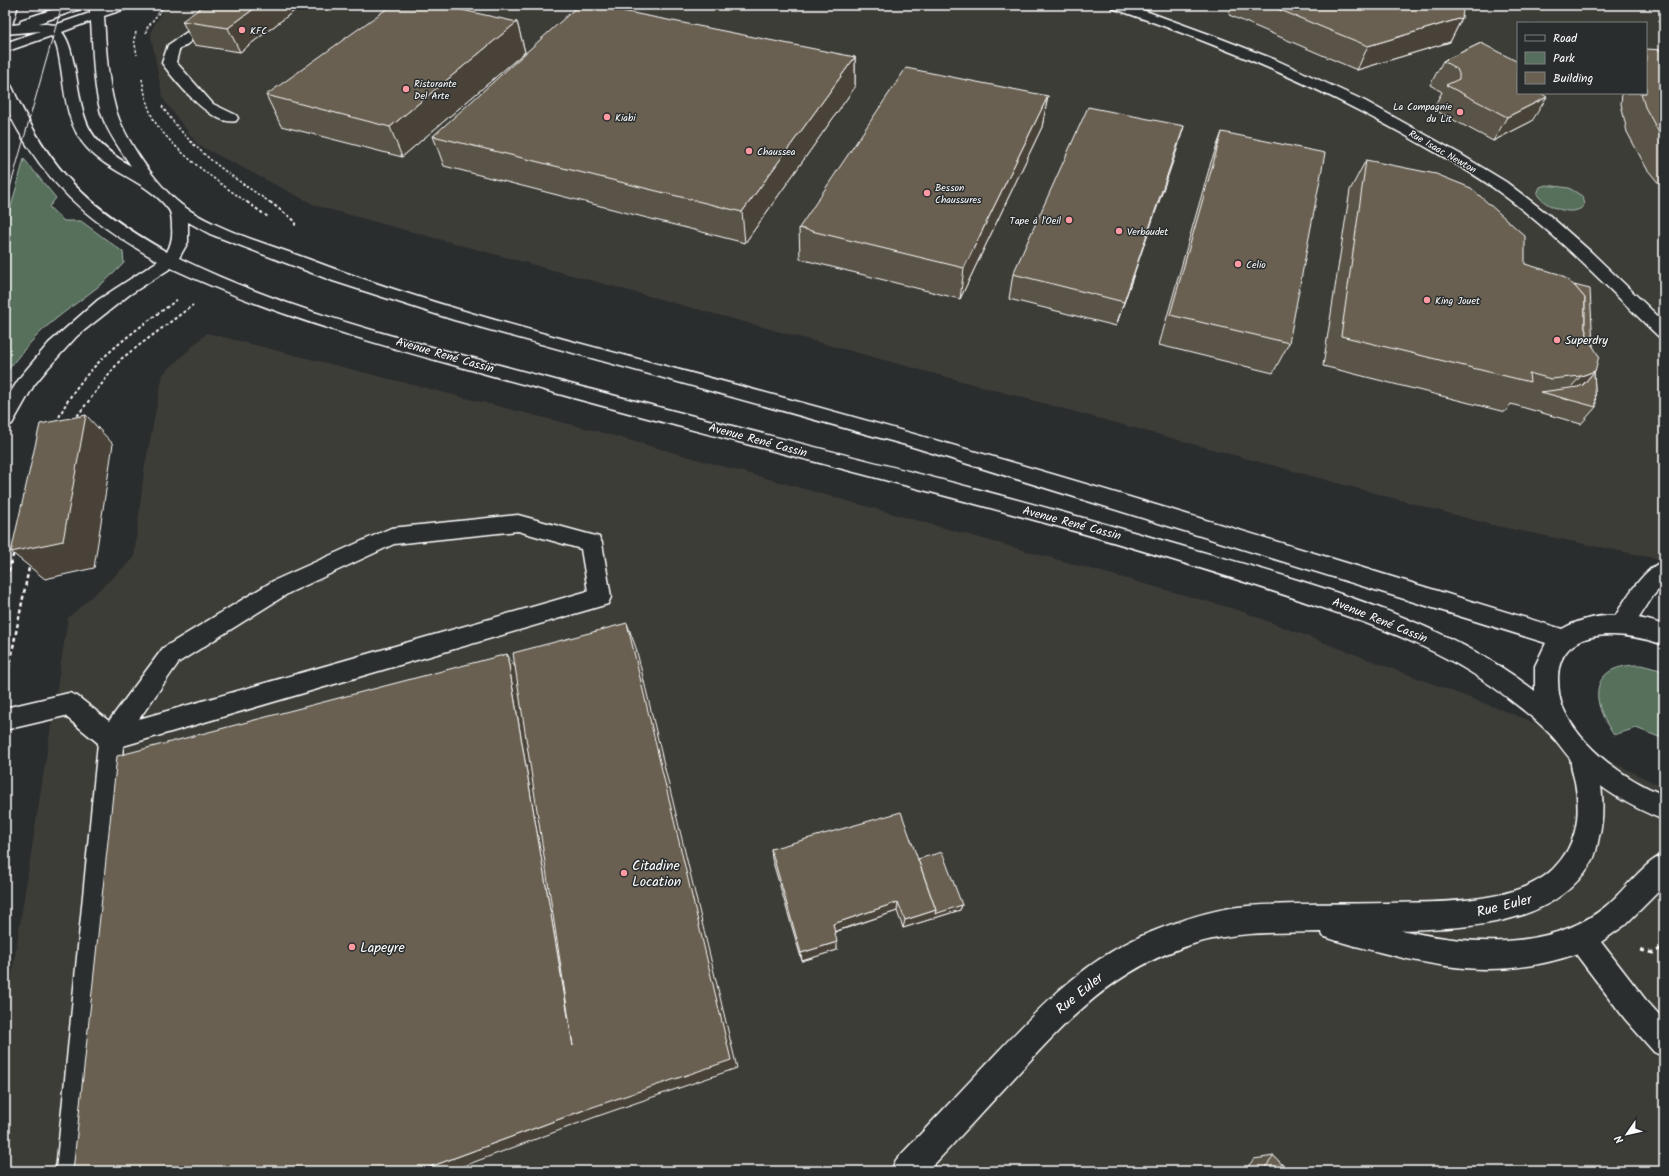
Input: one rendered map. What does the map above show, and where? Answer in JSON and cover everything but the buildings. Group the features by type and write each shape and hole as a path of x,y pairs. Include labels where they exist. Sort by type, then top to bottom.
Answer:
{"main road":[{"path":"5,26 12,5"},
{"path":"5,30 56,8 78,5"},
{"path":"56,8 81,15 96,10 123,5"},
{"path":"231,118 208,107 170,63 173,48 236,5"},
{"name":"Rue Isaac Newton","path":"1117,5 1195,33 1293,73 1361,104 1441,149 1500,186 1552,228 1608,275 1664,332"},
{"path":"5,48 54,30 96,10"},
{"path":"96,10 104,93 109,114 150,184"},
{"path":"5,30 46,27 54,30 62,43 72,98 79,122 88,140 103,155 150,184 178,210 216,230 267,250 339,277 460,316 920,443 1149,511 1563,639"},
{"name":"Avenue René Cassin","path":"5,88 26,132 50,170 93,212 168,261 270,304 366,333 669,417 1076,523 1347,605 1409,630 1450,649 1488,671 1524,696 1562,729"},
{"path":"5,419 15,398 45,356 94,312 168,261 182,239 178,210"},
{"path":"72,1171 111,738 171,655 281,587 391,536 518,523 591,543 600,597 111,738"},
{"path":"1622,625 1645,590 1664,570"},
{"path":"1664,635 1622,625 1592,627 1579,630 1563,639 1550,655 1545,677 1548,702 1562,729 1582,756 1611,781 1645,801 1664,808"},
{"path":"5,719 69,704 111,738"},
{"name":"Rue Euler","path":"907,1171 1054,1013 1100,974 1152,945 1194,930 1246,920 1460,915 1498,908 1536,897 1562,879 1582,854 1590,824 1589,792 1582,756"},
{"name":"Rue Euler","path":"1309,919 1401,945 1474,956 1509,954 1553,947 1581,938 1602,926 1631,902 1664,867"},
{"path":"1581,938 1635,1009 1664,1042"}],"path":[{"path":"72,422 83,405 121,359 195,304"},
{"path":"5,688 32,557"}],"shaded area":[{"path":"171,5 1664,5 1664,562 1654,558 1492,525 317,206 198,145 163,99 151,36 152,29 165,7"},
{"path":"207,333 589,429 1238,610 1528,720 1664,788 1664,1171 5,1171 5,1019 68,618 134,558 144,471 163,374"}],"green space":[{"path":"24,159 56,198 49,207 64,221 81,221 123,252 124,263 98,287 45,328 27,346 5,374 5,229"},
{"path":"1546,185 1569,188 1582,196 1584,205 1580,209 1567,211 1546,203 1537,194 1540,187"},
{"path":"1641,665 1664,671 1664,739 1636,728 1614,735 1600,709 1598,697 1599,686 1603,677 1611,671 1624,666"}],"tram line":[{"path":"5,205 62,5"}],"place":[{"name":"KFC","path":"242,30"},
{"name":"Ristorante Del Arte","path":"406,89"},
{"name":"La Compagnie du Lit","path":"1460,112"},
{"name":"Kiabi","path":"607,117"},
{"name":"Chaussea","path":"749,151"},
{"name":"Besson Chaussures","path":"927,193"},
{"name":"Tape à l'Oeil","path":"1069,220"},
{"name":"Verbaudet","path":"1119,231"},
{"name":"Celio","path":"1238,264"},
{"name":"King Jouet","path":"1427,300"},
{"name":"Superdry","path":"1557,340"},
{"name":"Citadine Location","path":"624,873"},
{"name":"Lapeyre","path":"352,947"}]}
